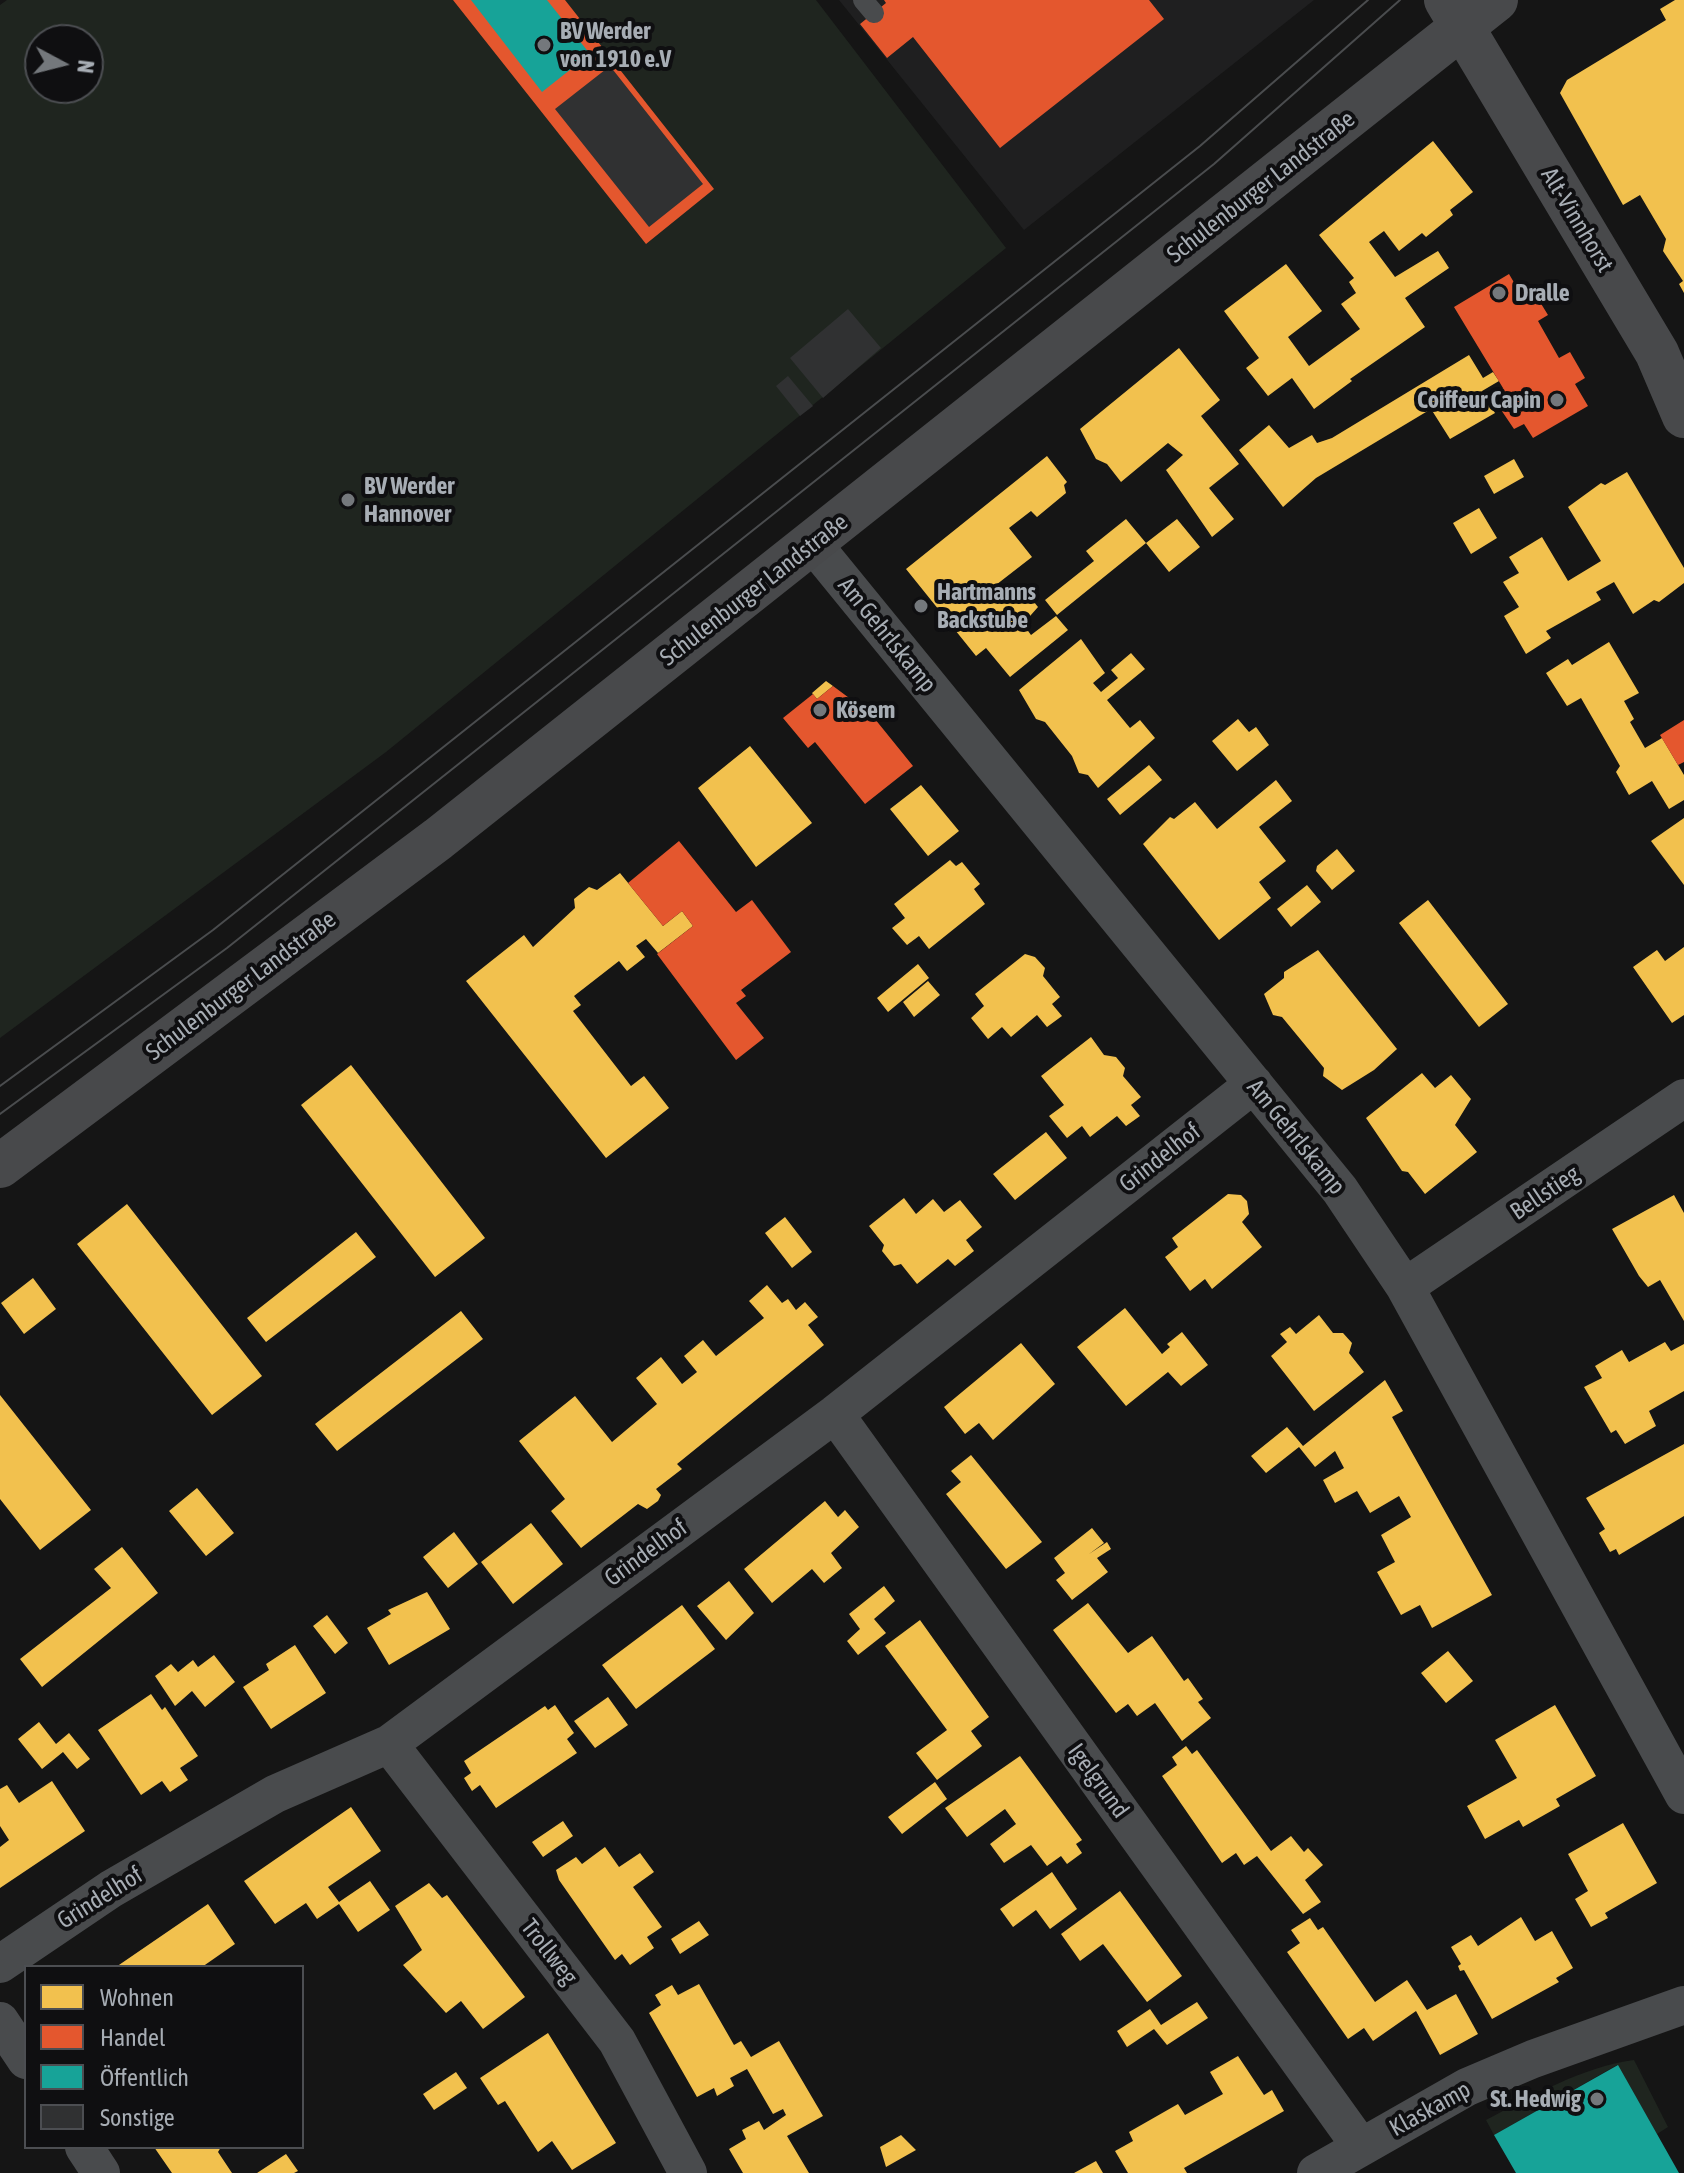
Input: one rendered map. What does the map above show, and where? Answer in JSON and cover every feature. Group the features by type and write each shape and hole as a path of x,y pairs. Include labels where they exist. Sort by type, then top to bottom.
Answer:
{"main road":[{"name":"Schulenburger Landstraße","path":"0,1166 438,839 813,544 1454,14 1496,0"},
{"name":"Alt-Vinnhorst","path":"1454,14 1657,353 1684,416"}],"street":[{"name":"Am Gehrlskamp","path":"813,544 1340,1190 1405,1287 1684,1795"},
{"name":"Grindelhof","path":"0,1964 111,1889 275,1794 389,1744 835,1414 1254,1084"},
{"name":"Bellstieg","path":"1405,1287 1684,1098"},
{"name":"Igelgrund","path":"835,1414 1361,2147"},
{"name":"Trollweg","path":"389,1744 617,2041 688,2173"},
{"name":"Klaskamp","path":"1316,2173 1467,2087 1533,2059 1684,2005"},
{"path":"0,2021 24,2057"},
{"path":"85,2149 101,2173"}],"shaded area":[{"name":"BV Werder Hannover","path":"7,0 816,0 1006,248 386,752 0,1038 0,5"},
{"path":"839,0 1314,0 1024,230"},
{"path":"1634,2060 1668,2127 1657,2134 1617,2065 1494,2135 1486,2120 1576,2076"}],"building: Wohnen":[{"path":"1675,0 1684,0 1684,293 1679,284 1683,281 1663,251 1666,239 1640,195 1623,205 1560,93 1567,80 1666,20 1660,9"},
{"path":"1433,141 1473,192 1450,210 1453,215 1426,237 1422,233 1399,251 1384,231 1369,242 1395,277 1438,251 1449,268 1405,298 1425,327 1350,379 1352,381 1314,409 1292,378 1268,396 1246,368 1259,358 1224,311 1286,264 1322,311 1288,337 1309,366 1360,329 1341,304 1356,293 1349,282 1354,278 1319,235"},
{"path":"1179,348 1220,400 1201,416 1239,464 1209,488 1234,519 1212,537 1166,470 1183,455 1168,443 1121,482 1107,464 1096,459 1080,429"},
{"path":"1469,355 1483,378 1493,372 1499,381 1482,391 1495,413 1450,439 1431,409 1316,478 1283,507 1239,450 1269,425 1289,448 1312,435 1317,443 1332,438"},
{"path":"1047,456 1067,482 1064,485 1066,493 1037,517 1031,511 1009,528 1032,557 992,588 1003,601 1022,587 1038,607 1023,624 1031,635 1056,616 1068,630 1010,677 986,648 976,656 906,569"},
{"path":"1514,459 1524,477 1494,494 1484,476"},
{"path":"1627,472 1684,568 1684,583 1659,602 1654,600 1633,614 1614,582 1596,592 1601,600 1546,631 1551,638 1526,654 1504,616 1519,607 1503,582 1519,573 1509,557 1542,537 1568,581 1601,561 1568,507 1601,483 1605,485"},
{"path":"1479,508 1497,538 1471,554 1453,523"},
{"path":"1126,519 1146,543 1057,615 1045,600 1094,561 1086,551"},
{"path":"1177,519 1200,547 1169,572 1146,543"},
{"path":"1081,639 1105,673 1093,683 1101,692 1118,678 1111,670 1131,653 1145,669 1107,700 1130,728 1140,720 1155,738 1098,788 1088,775 1079,773 1072,756 1045,722 1036,719 1019,690"},
{"path":"1609,642 1639,693 1624,701 1634,719 1630,722 1645,748 1662,738 1684,775 1684,800 1669,809 1652,781 1629,795 1616,772 1620,766 1581,698 1567,706 1546,673 1568,659 1572,665"},
{"path":"826,681 833,686 817,699 812,693"},
{"path":"1238,719 1249,732 1256,727 1269,745 1237,771 1212,741"},
{"path":"750,746 812,823 756,867 698,788"},
{"path":"1149,765 1162,780 1120,815 1107,799"},
{"path":"1276,780 1292,801 1259,827 1286,861 1259,882 1271,898 1219,940 1143,844 1170,817 1174,819 1195,802 1217,829"},
{"path":"921,785 959,831 928,856 890,809"},
{"path":"1684,818 1684,885 1651,841"},
{"path":"1337,849 1355,871 1332,890 1316,871 1317,866"},
{"path":"950,860 956,866 962,862 980,884 974,889 985,904 929,949 919,936 907,945 892,928 905,918 894,904"},
{"path":"620,873 663,926 682,911 693,926 658,953 646,939 636,946 645,957 627,971 619,961 574,996 581,1005 573,1011 631,1086 644,1076 669,1108 606,1158 466,981 524,935 533,947 575,908 574,899 589,887 597,890"},
{"path":"1307,885 1321,902 1291,927 1277,909"},
{"path":"1428,900 1508,1004 1479,1027 1399,923"},
{"path":"1684,947 1684,1015 1672,1023 1633,967 1657,950 1665,961"},
{"path":"1318,950 1397,1049 1374,1070 1342,1090 1323,1076 1324,1068 1282,1017 1273,1015 1264,994 1284,978 1284,972"},
{"path":"1025,954 1035,957 1045,968 1043,976 1060,997 1052,1004 1062,1016 1047,1027 1037,1015 1011,1037 1002,1027 988,1039 971,1018 984,1006 975,994"},
{"path":"918,964 929,978 888,1012 877,998"},
{"path":"928,981 940,995 914,1017 903,1002"},
{"path":"1091,1037 1104,1055 1116,1057 1125,1068 1123,1076 1141,1097 1131,1105 1140,1116 1126,1126 1117,1116 1090,1137 1082,1126 1067,1138 1049,1116 1064,1105 1041,1076"},
{"path":"351,1065 485,1238 435,1277 301,1105"},
{"path":"1422,1073 1435,1088 1451,1075 1471,1099 1455,1125 1477,1152 1425,1194 1408,1172 1402,1171 1366,1118"},
{"path":"1046,1132 1067,1158 1015,1200 993,1174"},
{"path":"1228,1194 1241,1195 1247,1201 1249,1214 1242,1222 1262,1247 1212,1289 1205,1279 1190,1291 1165,1257 1178,1247 1172,1238"},
{"path":"1674,1195 1684,1213 1684,1321 1660,1280 1648,1287 1639,1276 1612,1229"},
{"path":"904,1198 916,1214 933,1199 944,1212 960,1200 982,1227 966,1240 974,1251 955,1266 948,1259 917,1284 901,1264 894,1266 882,1251 884,1245 869,1226"},
{"path":"127,1204 262,1376 212,1415 77,1244"},
{"path":"785,1217 812,1252 792,1268 765,1233"},
{"path":"356,1232 376,1257 266,1342 247,1318"},
{"path":"33,1278 56,1309 24,1334 1,1303"},
{"path":"767,1285 782,1303 788,1299 796,1310 805,1302 818,1317 808,1325 824,1345 677,1464 682,1469 656,1489 661,1495 658,1501 647,1509 638,1504 581,1548 551,1511 565,1499 519,1441 575,1396 612,1442 657,1404 636,1378 661,1357 682,1384 697,1372 684,1356 703,1340 716,1356 764,1318 749,1301"},
{"path":"1125,1308 1162,1354 1170,1347 1167,1344 1182,1332 1208,1365 1181,1386 1168,1372 1126,1406 1077,1347"},
{"path":"461,1311 483,1339 337,1451 315,1424"},
{"path":"1319,1315 1333,1333 1343,1333 1352,1343 1349,1353 1364,1372 1314,1411 1271,1356 1287,1342 1280,1334 1290,1327 1296,1334"},
{"path":"1665,1342 1671,1351 1684,1344 1684,1391 1649,1411 1656,1426 1625,1444 1616,1430 1611,1433 1584,1387 1602,1378 1595,1366 1622,1350 1629,1362"},
{"path":"1021,1343 1055,1384 993,1440 979,1423 965,1434 944,1407"},
{"path":"1385,1380 1403,1411 1392,1417 1492,1595 1432,1628 1420,1605 1401,1615 1377,1572 1395,1562 1381,1535 1411,1517 1399,1496 1370,1513 1357,1491 1335,1503 1323,1480 1344,1468 1335,1451 1315,1467 1299,1447 1266,1473 1251,1456 1287,1427 1303,1446"},
{"path":"0,1395 91,1510 40,1550 0,1499"},
{"path":"1684,1444 1684,1516 1619,1555 1616,1549 1610,1552 1599,1533 1605,1529 1586,1498"},
{"path":"971,1455 1042,1542 1006,1569 946,1494 961,1482 951,1471"},
{"path":"197,1488 234,1533 206,1556 169,1511"},
{"path":"825,1501 838,1517 845,1510 859,1527 831,1553 842,1568 824,1583 812,1569 772,1603 744,1569"},
{"path":"531,1523 563,1564 513,1604 481,1562"},
{"path":"1092,1528 1104,1543 1089,1554 1107,1542 1111,1549 1097,1558 1108,1572 1072,1600 1056,1580 1065,1573 1054,1558"},
{"path":"454,1532 478,1564 448,1588 423,1557"},
{"path":"122,1547 158,1593 42,1687 20,1659 111,1588 94,1569"},
{"path":"729,1581 754,1613 726,1640 697,1606"},
{"path":"884,1586 895,1601 874,1619 886,1633 858,1655 847,1641 860,1629 849,1614"},
{"path":"427,1592 450,1629 389,1665 367,1628 391,1614 388,1610"},
{"path":"1088,1603 1128,1653 1152,1636 1184,1681 1188,1678 1203,1699 1198,1702 1211,1718 1182,1741 1155,1703 1137,1716 1128,1704 1116,1713 1053,1630"},
{"path":"682,1605 715,1649 636,1709 602,1665"},
{"path":"327,1615 348,1643 335,1654 313,1626"},
{"path":"920,1620 989,1717 971,1731 982,1746 937,1780 916,1753 947,1730 885,1646"},
{"path":"295,1645 326,1693 271,1729 243,1687 269,1670 266,1664"},
{"path":"1448,1651 1473,1681 1446,1703 1421,1673"},
{"path":"214,1655 235,1682 205,1707 192,1691 175,1706 155,1676 171,1664 178,1672 193,1660 198,1667"},
{"path":"151,1694 162,1710 165,1707 198,1756 180,1768 188,1780 170,1792 162,1781 141,1795 98,1730"},
{"path":"608,1697 628,1725 595,1748 574,1721"},
{"path":"555,1705 574,1733 567,1739 577,1753 496,1808 480,1785 472,1791 464,1778 471,1773 464,1761 545,1706 548,1710"},
{"path":"1555,1705 1596,1776 1556,1799 1560,1806 1523,1827 1519,1820 1485,1839 1467,1806 1517,1778 1495,1740"},
{"path":"39,1722 56,1744 69,1733 90,1759 77,1769 63,1752 42,1769 18,1739"},
{"path":"1186,1746 1192,1754 1197,1750 1271,1851 1291,1836 1304,1852 1308,1848 1323,1865 1305,1880 1321,1902 1303,1914 1257,1856 1244,1865 1236,1853 1222,1863 1162,1776 1177,1765 1172,1757"},
{"path":"1020,1756 1082,1840 1076,1844 1082,1853 1067,1864 1061,1856 1047,1866 1031,1845 1004,1863 990,1844 1016,1824 1005,1809 967,1837 945,1808"},
{"path":"52,1781 85,1831 0,1888 0,1847 9,1840 0,1826 0,1789 7,1785 19,1803"},
{"path":"935,1782 947,1799 902,1834 888,1817"},
{"path":"351,1807 381,1851 328,1887 339,1902 370,1881 390,1910 358,1932 339,1904 317,1919 306,1903 275,1924 244,1881"},
{"path":"563,1821 573,1836 543,1857 532,1842"},
{"path":"1623,1823 1657,1883 1605,1913 1608,1918 1591,1927 1575,1899 1588,1891 1568,1854"},
{"path":"605,1847 619,1867 640,1853 654,1872 633,1887 662,1927 647,1937 654,1948 630,1965 622,1954 615,1960 559,1880 556,1870 576,1857 582,1864"},
{"path":"1052,1872 1077,1909 1050,1929 1036,1910 1013,1927 1000,1909"},
{"path":"429,1883 442,1898 447,1895 525,1997 483,2029 461,2001 446,2013 403,1965 422,1950 395,1906"},
{"path":"1120,1891 1182,1976 1147,2002 1103,1944 1080,1961 1061,1934"},
{"path":"208,1904 235,1944 205,1965 119,1965"},
{"path":"1521,1917 1535,1941 1552,1931 1573,1968 1556,1978 1559,1982 1492,2019 1464,1970 1460,1971 1458,1966 1461,1964 1451,1947 1471,1935 1478,1946"},
{"path":"1310,1918 1318,1930 1323,1927 1375,2002 1407,1980 1427,2010 1456,1994 1478,2034 1440,2055 1416,2011 1373,2041 1364,2028 1348,2039 1287,1952 1300,1943 1291,1930"},
{"path":"699,1921 709,1935 680,1954 671,1939"},
{"path":"699,1984 734,2045 741,2041 751,2057 779,2041 823,2116 787,2136 809,2173 743,2173 729,2149 746,2139 742,2130 759,2121 764,2130 786,2115 783,2109 773,2114 747,2069 730,2078 734,2086 717,2096 714,2088 697,2097 649,2013 661,2005 655,1995 672,1985 678,1995"},
{"path":"1197,2002 1208,2018 1167,2045 1154,2029 1127,2047 1117,2031 1150,2009 1161,2025"},
{"path":"548,2033 616,2143 572,2170 552,2141 538,2152 505,2101 498,2105 480,2078"},
{"path":"1238,2056 1264,2095 1272,2090 1284,2111 1184,2168 1187,2173 1128,2173 1115,2151 1133,2141 1129,2132 1178,2104 1185,2115 1223,2094 1210,2072"},
{"path":"456,2072 467,2088 434,2110 423,2094"},
{"path":"901,2135 916,2150 886,2167 880,2147"},
{"path":"155,2149 220,2149 218,2152 232,2173 172,2173"},
{"path":"286,2154 298,2171 257,2173"},
{"path":"1096,2161 1103,2173 1074,2173"}],"building: Handel":[{"path":"453,0 565,0 714,189 646,244"},
{"path":"884,0 1149,0 1164,19 1000,148 913,37 887,58 860,24 886,3"},
{"path":"1509,274 1522,296 1532,289 1548,315 1538,321 1559,358 1570,352 1585,378 1575,384 1588,406 1533,438 1524,424 1514,429 1491,395 1503,388 1454,307"},
{"path":"833,686 860,706 862,703 913,766 865,804 815,742 808,748 783,718 813,694 817,699"},
{"path":"1684,720 1684,762 1678,765 1660,735"},
{"path":"679,841 736,912 752,900 791,952 741,990 746,996 736,1003 764,1038 736,1060 657,954 693,926 682,911 663,926 628,883"}],"building: Öffentlich":[{"name":"BV Werder von 1910 e.V","path":"471,0 547,0 590,54 542,92"},
{"name":"St. Hedwig","path":"1618,2065 1679,2173 1516,2173 1494,2135"}],"building: Sonstige":[{"path":"610,66 703,184 649,227 555,109"},
{"path":"848,309 881,348 823,398 790,358"},
{"path":"788,376 813,406 800,416 776,386"}],"tram line":[{"path":"0,1086 213,930 1200,146 1368,0"},
{"path":"0,1114 227,948 1214,164 1400,0"}],"place":[{"name":"BV Werder von 1910 e.V","path":"544,45"},
{"name":"Dralle","path":"1499,293"},
{"name":"Coiffeur Capin","path":"1557,400"},
{"name":"BV Werder Hannover","path":"348,500"},
{"name":"Hartmanns Backstube","path":"921,606"},
{"name":"Kösem","path":"820,710"},
{"name":"St. Hedwig","path":"1597,2099"}]}
